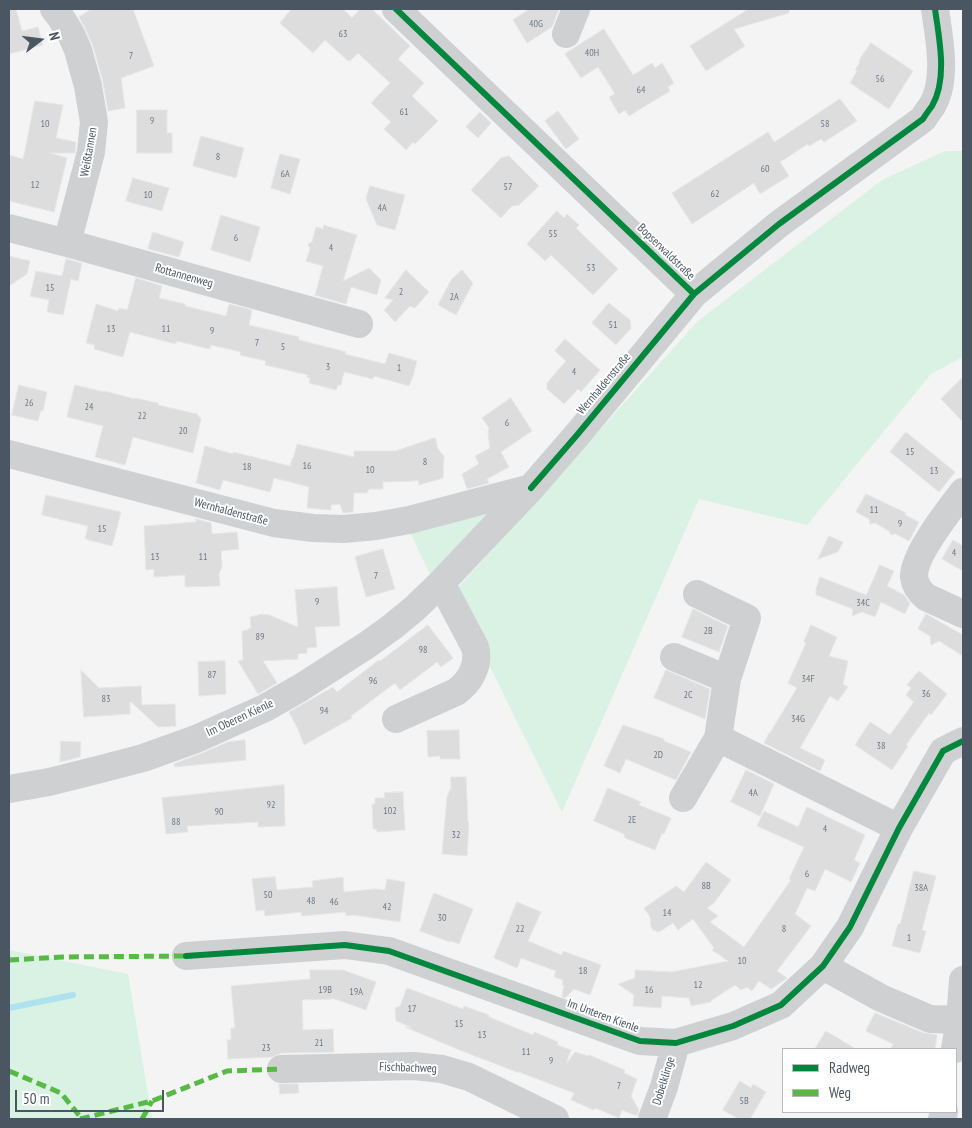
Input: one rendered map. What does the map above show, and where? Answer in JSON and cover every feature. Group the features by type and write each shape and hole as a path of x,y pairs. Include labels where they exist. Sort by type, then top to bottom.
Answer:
{"street":[{"name":"Weißtannen","path":"54,9 71,34 78,50 88,86 94,122 91,152 68,243"},
{"name":"Bopserwaldstraße","path":"396,9 694,294 779,224 923,119 933,105 941,73 941,56 935,9"},
{"path":"566,34 576,9"},
{"name":"Rottannenweg","path":"9,228 359,324"},
{"name":"Wernhaldenstraße","path":"9,454 274,523 314,528 344,529 409,520 531,488 694,294"},
{"name":"Im Oberen Kienle","path":"9,788 49,782 143,758 196,739 265,708 300,688 367,645 407,614 441,583 531,488"},
{"path":"963,492 938,526 916,564 914,575 917,586 926,597 963,614"},
{"path":"396,719 456,692 464,686 475,666 477,654 475,647 441,583"},
{"path":"683,798 718,738 728,679 747,618 696,594"},
{"path":"674,658 728,679"},
{"path":"718,738 898,828"},
{"name":"Im Unteren Kienle","path":"186,956 345,945 389,951 640,1041 676,1043 733,1026 781,1005 823,966 850,927 898,828 943,751 963,741"},
{"path":"823,966 881,998 930,1019 961,1020"},
{"path":"955,1048 961,1020 963,980"},
{"name":"Dobelklinge","path":"652,1119 664,1087 676,1043"},
{"name":"Fischbachweg","path":"281,1069 414,1066 442,1069 469,1077 554,1119"}],"green space":[{"path":"945,151 963,151 963,357 931,374 807,525 699,499 562,812 453,593 698,321 882,180"},
{"path":"506,510 437,589 410,532"},
{"path":"9,950 128,974 152,1119 9,1119"}],"building":[{"path":"9,9 16,9 22,31 38,27 43,45 9,54"},
{"path":"92,9 133,9 154,66 121,78 125,108 108,111 103,82 93,46 79,17"},
{"path":"292,9 343,9 352,18 360,9 372,9 410,46 398,59 424,83 412,96 438,121 415,144 413,142 406,150 384,129 391,122 371,103 390,83 358,53 348,61 325,40 313,53 280,23"},
{"path":"530,9 559,9 552,27 527,43 513,20"},
{"path":"749,9 789,9 789,13 734,29 745,46 706,71 690,46"},
{"path":"604,29 633,75 652,63 655,68 662,63 674,83 668,87 670,91 629,116 625,110 619,114 609,97 615,94 598,67 581,78 565,54"},
{"path":"871,43 913,71 889,109 850,83 857,71 855,70 859,61"},
{"path":"840,99 857,121 824,142 821,139 809,146 808,144 780,162 789,176 760,194 754,183 692,224 672,193 768,132 774,142"},
{"path":"35,101 63,105 56,138 76,142 75,153 50,153 67,158 54,212 9,201 9,155 23,159"},
{"path":"137,110 167,110 167,133 172,133 172,153 137,153"},
{"path":"558,111 579,139 566,149 545,121"},
{"path":"480,112 491,123 478,138 466,127"},
{"path":"201,136 244,148 236,178 193,166"},
{"path":"280,154 300,159 290,194 271,188"},
{"path":"509,156 539,186 519,205 512,206 501,218 471,190 501,158"},
{"path":"133,178 169,188 162,211 126,201"},
{"path":"370,186 405,195 395,230 377,225 366,199"},
{"path":"557,211 564,218 567,214 579,225 576,228 618,269 593,295 551,255 545,261 527,244"},
{"path":"221,215 260,227 250,262 211,250"},
{"path":"324,225 357,235 343,281 369,268 381,280 377,295 351,287 346,304 314,295 323,266 306,261 310,249 308,244 312,242 316,227 323,229"},
{"path":"153,232 184,242 179,257 148,249"},
{"path":"9,256 30,261 27,274 9,286"},
{"path":"66,259 82,263 78,281 71,279 63,315 47,312 49,300 30,296 36,271 62,276"},
{"path":"406,270 429,292 415,308 410,306 395,322 384,310 393,300 385,298"},
{"path":"462,270 473,283 456,315 438,305 451,280"},
{"path":"136,278 162,286 159,298 226,316 229,304 252,310 249,325 299,337 299,340 346,352 345,354 385,364 389,353 417,361 413,376 409,386 374,376 373,379 344,372 341,385 338,385 336,390 309,383 310,378 307,377 308,375 265,365 266,361 240,355 241,352 211,345 210,349 176,341 176,344 130,332 123,357 94,349 95,345 86,343 96,304 118,311 119,308 127,310"},
{"path":"609,303 630,320 631,328 616,345 592,323"},
{"path":"565,339 600,370 581,392 578,389 564,404 547,389 547,383 566,361 555,351"},
{"path":"963,377 963,422 941,399"},
{"path":"19,385 47,392 43,411 41,410 38,421 12,415"},
{"path":"75,385 158,403 158,405 197,414 201,419 193,453 133,437 125,465 95,457 103,426 67,417"},
{"path":"511,398 532,431 501,452 509,467 487,479 489,483 467,489 462,474 479,464 475,456 490,448 489,428 482,418"},
{"path":"906,432 955,472 939,492 890,452"},
{"path":"435,438 438,449 444,456 443,478 419,485 418,480 383,482 383,489 369,489 367,493 354,493 353,512 343,513 340,504 331,505 331,510 307,508 309,487 274,478 270,492 223,480 220,490 196,483 205,446 290,466 297,444 354,457 354,451 395,451"},
{"path":"866,494 906,513 905,515 919,522 909,541 896,534 891,535 889,531 875,523 870,524 869,519 856,512"},
{"path":"46,495 121,512 112,546 85,539 88,526 42,515"},
{"path":"196,519 211,523 212,534 237,532 239,549 221,551 220,586 185,587 185,575 154,577 154,569 146,570 144,526 196,522"},
{"path":"829,536 843,542 838,552 818,559"},
{"path":"953,540 963,546 963,571 942,559"},
{"path":"383,549 395,589 366,597 355,557"},
{"path":"880,565 894,571 887,586 904,595 910,603 905,614 881,602 875,617 862,612 852,616 853,609 816,595 820,577 866,595"},
{"path":"337,587 340,626 315,627 317,647 307,648 307,653 298,654 298,659 263,661 277,683 258,694 238,661 243,660 242,631 251,628 250,617 262,614 269,615 298,627 295,590"},
{"path":"693,609 728,626 719,652 682,637"},
{"path":"926,614 963,635 963,656 939,641 931,645 930,636 918,629"},
{"path":"428,625 453,658 441,667 437,662 400,690 395,683 351,716 352,718 304,745 289,712 333,687 337,692"},
{"path":"811,625 837,637 829,656 848,661 843,684 848,687 838,701 830,696 800,748 825,760 820,771 764,743 797,688 788,683 806,643 804,642"},
{"path":"225,661 226,694 199,696 198,662"},
{"path":"81,670 99,688 141,686 142,705 175,704 176,726 158,727 130,701 130,714 84,717"},
{"path":"666,670 710,689 705,719 654,698"},
{"path":"919,671 947,694 931,715 929,713 906,745 908,746 892,770 855,745 870,722 890,735 914,702 906,695 911,688 907,685"},
{"path":"623,725 664,739 664,741 691,752 676,780 626,759 620,773 604,766"},
{"path":"459,730 460,759 440,759 440,756 428,757 427,731"},
{"path":"245,740 246,760 175,767 174,764 228,742"},
{"path":"61,741 81,742 80,757 60,762"},
{"path":"746,770 774,784 760,816 731,802"},
{"path":"451,777 466,777 469,823 467,856 442,854 447,797 451,787"},
{"path":"284,785 285,826 258,827 258,822 187,826 188,832 166,834 162,798"},
{"path":"608,788 641,802 639,805 671,818 655,850 625,838 624,834 594,821"},
{"path":"403,792 405,830 377,832 377,829 373,829 372,804 375,804 375,798 385,798 384,793"},
{"path":"807,807 865,835 854,860 860,863 851,882 825,869 815,891 807,888 795,914 811,926 777,971 787,978 771,989 759,981 752,991 747,987 741,990 735,985 711,1002 691,1006 689,998 662,996 661,1008 633,1006 634,995 618,984 635,978 635,970 672,972 728,961 712,950 714,948 693,919 678,930 673,923 659,932 653,930 650,917 644,908 676,886 684,892 706,862 731,880 714,903 707,908 718,916 710,922 744,947 791,880 789,879 804,847 757,826 764,811 798,827"},
{"path":"914,871 936,876 922,930 926,931 920,953 892,946"},
{"path":"275,877 277,890 313,887 312,881 343,877 344,892 374,889 385,890 387,879 405,882 400,922 354,915 346,916 345,912 302,916 301,912 265,916 264,910 256,911 252,879"},
{"path":"434,893 473,909 459,944 420,931"},
{"path":"517,902 541,912 528,941 562,955 563,951 601,965 590,995 574,989 565,998 562,997 563,980 554,977 556,971 521,958 517,968 494,958"},
{"path":"310,970 343,970 376,982 366,1010 332,998 302,1000 303,1030 333,1029 334,1052 281,1053 272,1057 228,1059 227,1040 231,1040 231,1028 235,1028 231,986 310,979"},
{"path":"407,988 463,1009 464,1006 533,1035 534,1032 558,1042 557,1045 571,1050 566,1064 575,1052 589,1055 625,1070 624,1073 637,1079 631,1096 639,1110 637,1116 622,1110 619,1118 595,1108 594,1110 571,1100 574,1093 462,1051 405,1027 411,1027 396,1021 395,1008 400,1006"},
{"path":"875,1013 924,1033 937,1035 935,1048 891,1048 893,1044 866,1031"},
{"path":"826,1031 854,1048 816,1048"},
{"path":"740,1081 751,1088 753,1084 766,1092 750,1119 739,1119 723,1110"},
{"path":"279,1084 298,1084 299,1093 280,1094"}],"waterway":[{"path":"9,1008 73,995"}],"marked path":[{"path":"9,960 63,957 186,956"},
{"path":"80,1119 152,1101 227,1071 281,1069"},
{"path":"9,1071 61,1093 82,1119"},
{"path":"142,1119 152,1101"}],"cycle path":[{"path":"396,9 694,294"},
{"path":"531,488 694,294 779,224 923,119 932,106 940,84 941,58 935,9"},
{"path":"186,956 345,945 389,951 640,1041 676,1043 733,1026 781,1005 823,966 850,927 899,828 943,751 963,741"}]}
